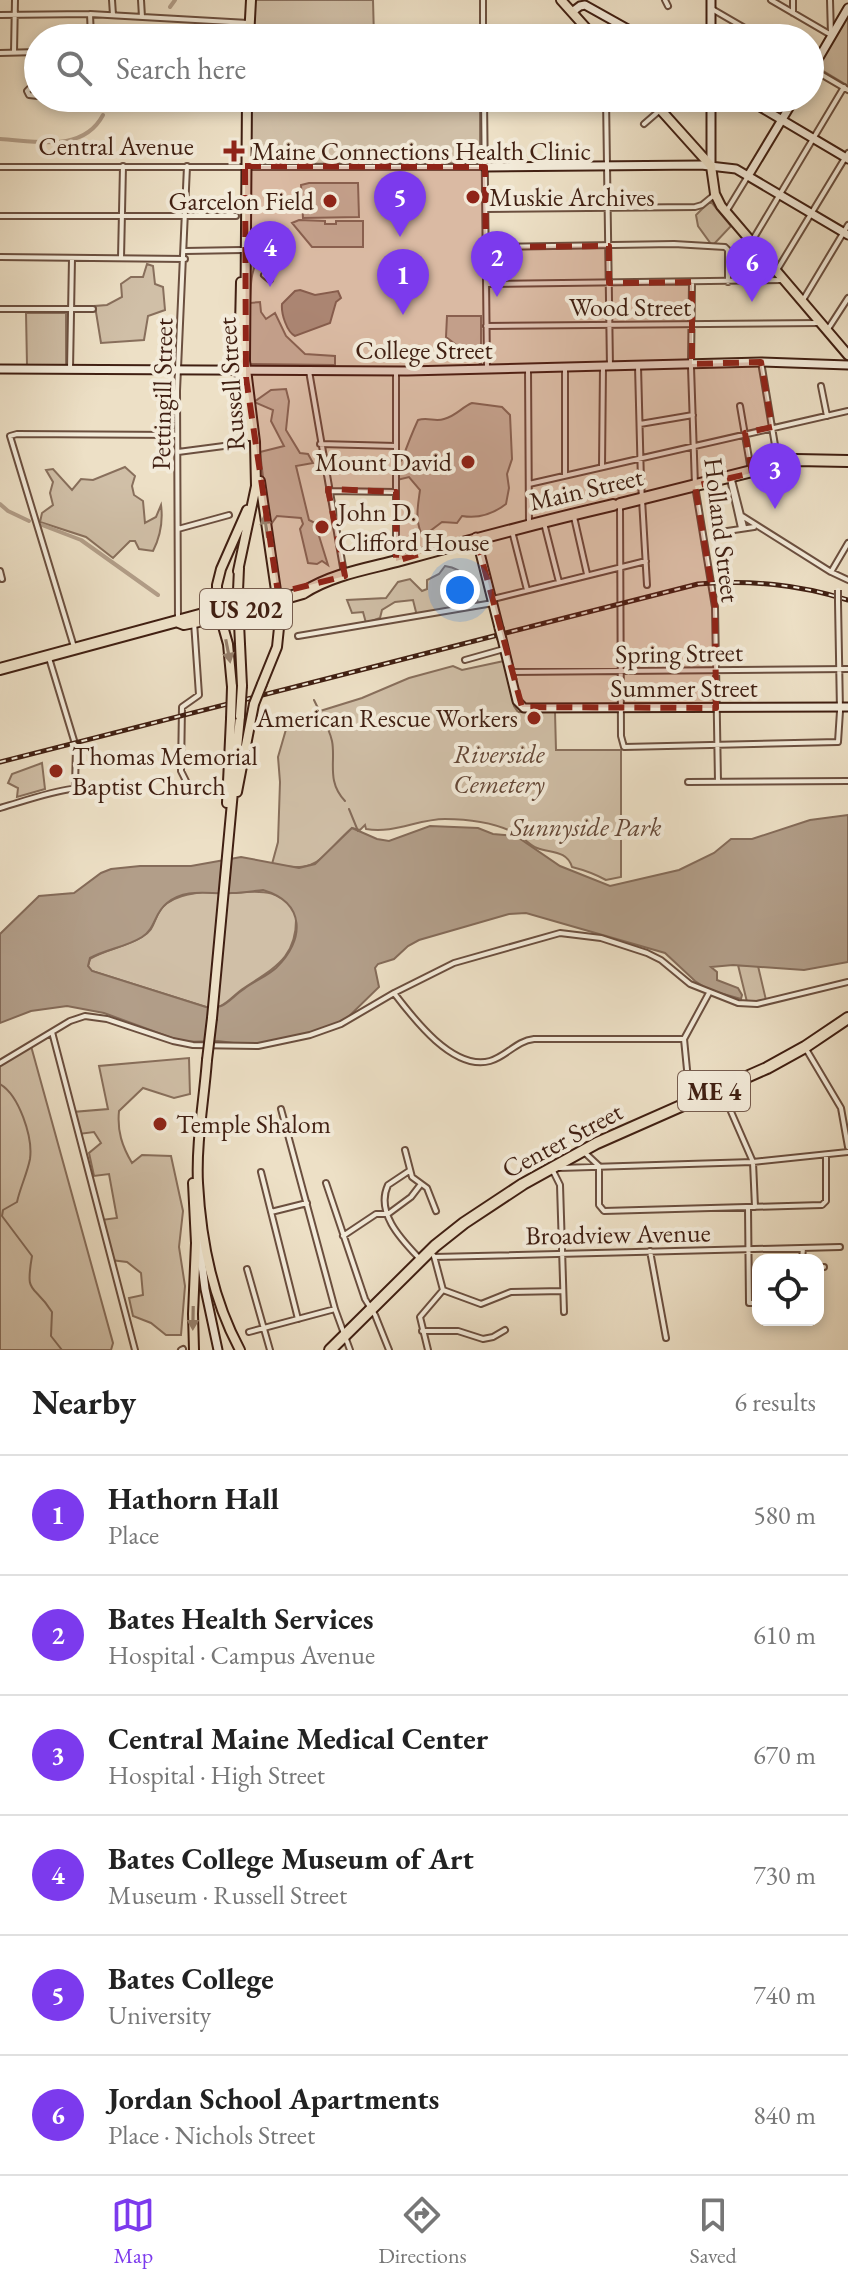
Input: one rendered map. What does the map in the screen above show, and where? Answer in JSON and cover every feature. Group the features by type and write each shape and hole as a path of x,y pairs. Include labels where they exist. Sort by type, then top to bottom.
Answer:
{"highway":[{"name":"Main Street","path":"0,669 278,597 511,528 802,459 848,463"},
{"name":"Center Street","path":"330,1350 474,1216 578,1152 767,1068 848,1018"}],"main road":[{"path":"250,23 251,0"},
{"path":"561,0 583,24"},
{"name":"Russell Street","path":"238,571 256,486 256,452 242,372 248,218 245,193 247,112"},
{"path":"664,112 711,166 715,194 726,212 848,355"},
{"name":"Russell Street","path":"237,686 239,548 252,482 242,372 242,202 245,193"},
{"path":"228,827 254,704 279,637 278,597 256,452"},
{"path":"228,827 237,686 219,613 217,585 247,509"},
{"path":"194,1350 193,1176 234,774 235,717"},
{"path":"205,1059 198,1183 203,1237 223,1310 240,1350"}],"street":[{"path":"14,52 15,0"},
{"path":"112,0 113,15"},
{"path":"141,0 142,17"},
{"path":"483,0 483,24"},
{"path":"665,0 668,6"},
{"path":"771,0 812,24"},
{"path":"793,0 793,13"},
{"path":"830,0 831,35"},
{"path":"711,4 741,24"},
{"path":"572,12 585,5 619,24"},
{"path":"824,47 848,8"},
{"path":"90,14 90,24"},
{"path":"0,15 90,14 250,23"},
{"path":"824,31 831,35"},
{"path":"0,53 24,52"},
{"path":"752,241 846,88 824,77"},
{"path":"484,112 487,370"},
{"path":"602,467 610,325 606,112"},
{"path":"644,124 658,112"},
{"path":"711,112 711,166"},
{"path":"770,112 847,157 777,270"},
{"path":"726,212 786,112"},
{"path":"121,258 123,166"},
{"name":"Pettingill Street","path":"179,622 177,370 185,259 187,166"},
{"name":"Central Avenue","path":"0,167 711,166 733,168 847,230"},
{"path":"485,209 699,207 715,194"},
{"path":"0,216 236,216"},
{"path":"803,300 847,230"},
{"path":"486,247 674,244 725,247 728,250 728,282"},
{"path":"185,251 242,250"},
{"path":"0,257 185,259"},
{"path":"70,369 72,258"},
{"path":"264,275 270,280"},
{"path":"486,284 786,279"},
{"name":"Holland Street","path":"692,282 695,486 715,607 718,782"},
{"path":"828,329 848,298"},
{"path":"0,309 93,309"},
{"name":"Wood Street","path":"486,326 806,324 821,321"},
{"path":"761,362 779,466"},
{"name":"College Street","path":"0,369 242,372 565,369 761,362 848,365"},
{"path":"638,366 647,585"},
{"path":"528,369 529,524"},
{"path":"565,369 565,475"},
{"path":"309,371 345,576"},
{"path":"396,371 396,561"},
{"path":"821,386 827,416"},
{"path":"740,406 752,473"},
{"path":"529,484 848,411"},
{"path":"640,424 693,415"},
{"path":"75,649 11,435 177,435"},
{"path":"177,453 239,444"},
{"path":"320,444 396,446"},
{"path":"730,478 742,516 742,527"},
{"path":"730,478 742,527"},
{"path":"329,491 396,492"},
{"path":"617,505 621,566 623,746 836,743 844,707 837,577 831,572"},
{"path":"178,529 229,515"},
{"path":"573,515 587,574"},
{"path":"742,516 848,580"},
{"path":"543,521 559,582"},
{"path":"714,533 756,527"},
{"path":"511,528 527,590"},
{"path":"476,537 510,672"},
{"path":"831,572 848,543"},
{"path":"298,636 492,601 646,561"},
{"path":"0,571 2,579"},
{"path":"186,781 181,771 182,707 199,695 194,619"},
{"path":"465,660 504,649"},
{"path":"49,657 76,747 75,787"},
{"name":"Spring Street","path":"510,672 848,669"},
{"name":"Summer Street","path":"510,672 521,706 529,708 844,707"},
{"path":"688,782 848,781"},
{"path":"0,808 75,787 103,786 130,791"},
{"path":"0,1063 77,1018 92,1016 180,1043 258,1046 333,1028 454,963 548,935 572,933 615,942 656,956 690,984 732,1002 752,1005 848,982"},
{"path":"394,993 433,1039 475,1062 492,1060 519,1043 534,1039 684,1039"},
{"path":"690,1102 684,1039 709,993"},
{"path":"52,1032 135,1350"},
{"path":"564,1312 560,1185 551,1167 753,1162 848,1150 841,1108 805,1047"},
{"path":"722,1088 753,1162 755,1207"},
{"path":"281,1109 335,1309 350,1350"},
{"path":"405,1150 409,1171 430,1193 436,1211"},
{"path":"578,1152 599,1166"},
{"path":"578,1152 580,1164 586,1167"},
{"path":"599,1166 599,1205 604,1211 824,1205 826,1155"},
{"path":"409,1171 385,1190 388,1214 395,1233 428,1256 443,1290 481,1304 511,1292 563,1291"},
{"path":"261,1172 298,1319"},
{"path":"198,1183 201,1257"},
{"path":"326,1183 365,1299 389,1350"},
{"path":"343,1236 376,1214 388,1214 411,1197 421,1184"},
{"path":"271,1212 307,1203"},
{"path":"748,1207 749,1303 752,1303"},
{"path":"195,1230 218,1350"},
{"name":"Broadview Avenue","path":"428,1256 840,1247"},
{"path":"802,1254 803,1248"},
{"path":"650,1251 666,1338"},
{"path":"247,1269 270,1350"},
{"path":"428,1350 420,1316 443,1290"},
{"path":"249,1332 335,1309"},
{"path":"422,1331 458,1331 483,1339 505,1330"}],"highlighted area":[{"path":"245,166 485,167 486,247 609,246 609,283 692,282 692,364 761,362 772,427 745,433 752,473 695,486 715,607 716,708 522,707 476,538 396,561 396,492 328,489 345,576 278,593 246,378"}],"green space":[{"path":"255,0 373,0 374,24 254,24"},
{"path":"848,20 848,86 824,71 824,56"},
{"path":"251,112 480,112 480,159 475,163 252,164"},
{"name":"Garcelon Field","path":"358,183 359,217 303,218 301,185"},
{"path":"712,203 731,226 714,244 698,226 696,215"},
{"path":"299,220 325,221 325,224 363,221 363,247 312,247 292,223"},
{"path":"261,254 253,272 250,303 260,302 266,319 275,313 286,336 305,354 335,356 335,365 248,364 250,260"},
{"path":"147,264 153,266 155,284 163,287 165,310 148,316 144,340 101,343 95,306 107,305 122,297 121,284 131,277 143,277"},
{"path":"26,313 66,313 66,365 27,365"},
{"path":"447,316 481,316 481,364 446,337"},
{"path":"286,389 289,401 286,430 300,453 308,454 313,463 296,466 309,520 315,523 328,565 322,561 308,563 300,529 303,524 301,518 277,516 269,527 260,452 284,446 271,421 273,410 254,402 271,390"},
{"path":"472,403 502,407 510,415 512,459 507,474 509,488 506,504 486,515 462,516 457,523 442,522 430,531 421,533 418,517 420,490 409,477 397,480 397,464 402,460 418,420 444,419"},
{"path":"125,467 135,476 132,486 134,495 143,501 145,523 156,517 161,505 162,517 153,551 139,549 135,541 130,541 113,558 86,537 40,522 42,513 53,505 50,493 53,482 46,470 53,469 72,490 81,479 93,480"},
{"path":"445,566 458,570 468,578 478,603 417,616 413,600 395,602 382,610 380,618 366,623 363,612 352,613 347,600 386,598 398,582 410,579 422,591 427,589 427,580 439,574"},
{"path":"504,661 518,712 555,712 556,750 621,750 621,877 606,880 572,867 562,855 535,847 509,830 482,822 454,819 386,830 366,829 365,825 360,830 352,828 326,855 310,865 288,867 272,864 278,842 278,757 287,726 304,716 362,698 409,678 453,666 462,670"},
{"path":"42,763 45,789 17,797 18,788 8,783 12,774"},
{"path":"210,891 269,893 288,903 296,914 293,941 283,959 222,1005 206,1007 92,971 88,966 90,959 146,934 168,902"},
{"path":"738,965 758,966 766,1000 747,1002"},
{"path":"31,1046 113,1343 111,1350 0,1350 0,1062"},
{"path":"189,1058 190,1094 174,1098 143,1088 119,1111 121,1138 132,1163 142,1155 171,1156 183,1211 179,1247 185,1286 181,1335 166,1335 151,1323 133,1316 129,1298 143,1295 141,1273 127,1262 111,1260 101,1220 117,1218 109,1174 94,1176 89,1153 101,1143 94,1132 79,1134 73,1112 108,1109 99,1066"}],"shaded area":[{"path":"300,290 315,295 338,291 341,298 336,302 330,323 295,336 285,322 282,304"},
{"path":"848,815 848,962 804,970 733,965 711,967 717,972 717,980 738,988 741,999 709,990 665,953 526,913 509,914 408,946 394,959 378,964 375,968 379,987 340,1025 300,1037 249,1045 218,1041 183,1042 104,1013 67,1006 31,1011 0,1023 0,934 39,896 74,893 111,869 191,866 241,857 299,868 315,864 352,828 389,841 430,826 478,828 493,834 516,836 560,866 610,886 679,870 714,853 731,839 752,839 810,820","holes":["263,890 277,896 294,913 296,934 292,946 276,968 218,1007 206,1007 92,971 88,966 90,958 142,937 163,907 182,895"]}],"waterway":[{"path":"170,7 175,0"},
{"path":"0,139 71,140 84,135 103,115"},
{"path":"0,504 29,521"},
{"path":"42,525 81,540 158,595"},
{"path":"314,700 331,736 334,778 345,801"},
{"path":"349,809 358,831"},
{"path":"0,1084 19,1107 30,1150 29,1165 17,1202 3,1210 2,1216 32,1256 30,1284 52,1312 51,1336 62,1350"}],"railway":[{"path":"0,762 698,584 774,584 848,600"}],"place":[{"name":"Maine Connections Health Clinic","path":"234,151"},
{"name":"Muskie Archives","path":"473,197"},
{"name":"Garcelon Field","path":"330,201"},
{"name":"Bates College","path":"400,237"},
{"name":"Bates College Museum of Art","path":"270,287"},
{"name":"Bates Health Services","path":"497,297"},
{"name":"Jordan School Apartments","path":"752,302"},
{"name":"Hathorn Hall","path":"403,315"},
{"name":"Mount David","path":"468,462"},
{"name":"Central Maine Medical Center","path":"775,509"},
{"name":"John D. Clifford House","path":"322,527"},
{"name":"American Rescue Workers","path":"534,718"},
{"name":"Thomas Memorial Baptist Church","path":"56,771"},
{"name":"Temple Shalom","path":"160,1124"}],"park label":[{"name":"Riverside Cemetery","path":"499,769"},
{"name":"Sunnyside Park","path":"586,827"}]}
